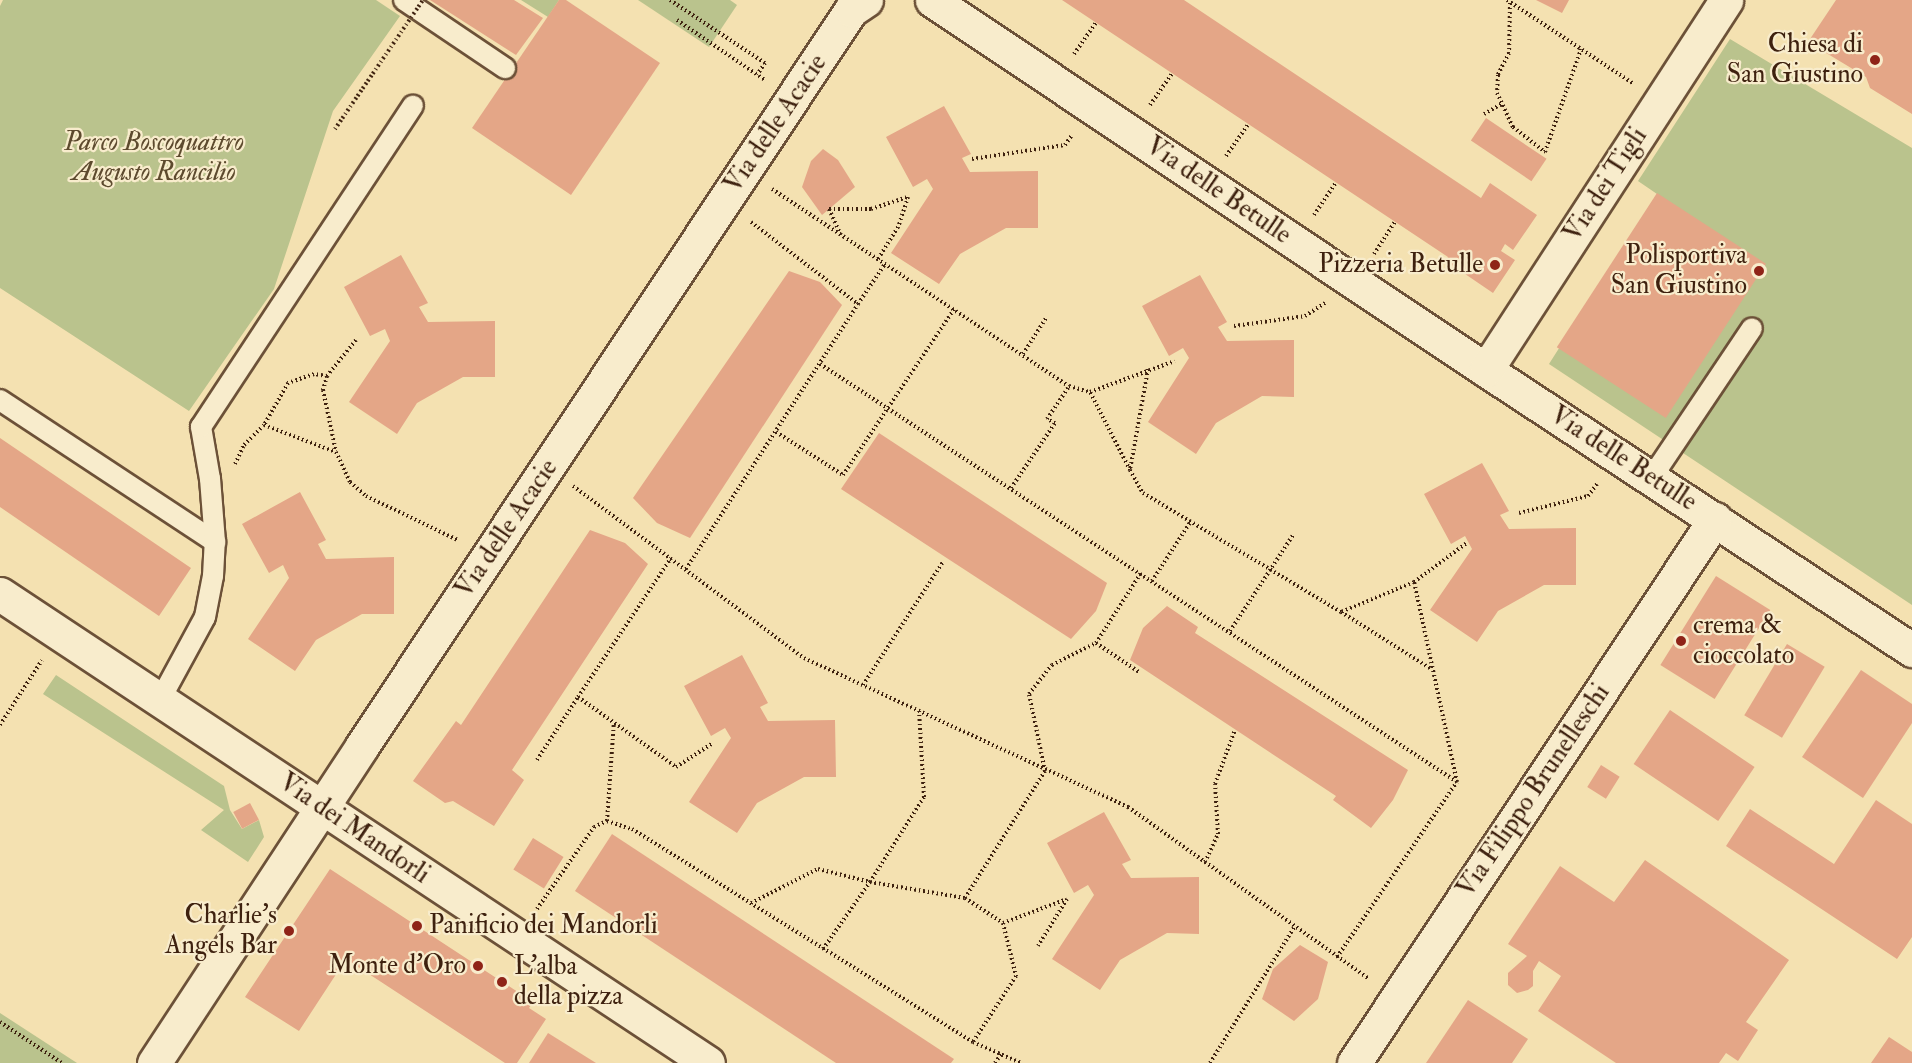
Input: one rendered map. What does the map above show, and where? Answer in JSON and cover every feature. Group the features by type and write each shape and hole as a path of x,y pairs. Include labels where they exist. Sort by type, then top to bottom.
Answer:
{"street":[{"name":"Via delle Acacie","path":"154,1063 724,201 852,10 866,0"},
{"name":"Via delle Betulle","path":"932,0 1486,370 1912,650"},
{"name":"Via dei Tigli","path":"1486,370 1726,0"},
{"name":"Via Filippo Brunelleschi","path":"1354,1063 1715,519"},
{"name":"Via dei Mandorli","path":"0,594 708,1063"}],"lane":[{"path":"404,0 505,68"},
{"path":"160,700 205,616 213,576 215,542 210,480 201,427 413,106"},
{"path":"1652,477 1752,328"},
{"path":"0,400 215,542"}],"path":[{"path":"335,129 423,0"},
{"path":"670,0 765,63 757,75"},
{"path":"1509,1 1509,53 1498,75 1497,93 1513,127 1545,152 1581,49"},
{"path":"1509,1 1660,101"},
{"path":"677,20 793,99"},
{"path":"1081,44 1096,23"},
{"path":"1157,95 1172,73"},
{"path":"1484,114 1501,104"},
{"path":"972,159 1065,145 1091,106"},
{"path":"1233,145 1248,124"},
{"path":"745,171 1069,386 1090,392 1175,361"},
{"path":"1321,205 1336,183"},
{"path":"842,236 829,209 871,209 908,197 898,227 878,259"},
{"path":"724,201 858,304"},
{"path":"1380,245 1395,222"},
{"path":"686,569 885,264"},
{"path":"1234,327 1305,316 1355,283"},
{"path":"776,432 843,475 954,309"},
{"path":"1023,354 1046,318"},
{"path":"356,339 327,376 322,390 336,452 350,482 366,496 489,555"},
{"path":"820,364 1457,782"},
{"path":"1130,470 1148,369"},
{"path":"210,480 235,464 244,445 264,425 288,383 314,374 327,376"},
{"path":"1011,488 1055,423 1047,419 1069,386"},
{"path":"1090,392 1143,493 1431,669"},
{"path":"264,425 336,452"},
{"path":"1519,513 1588,496 1617,454"},
{"path":"548,467 804,658 1045,771 1128,807 1397,999"},
{"path":"1152,581 1191,521"},
{"path":"1230,631 1293,535"},
{"path":"1341,612 1414,582 1468,542"},
{"path":"537,760 671,558"},
{"path":"863,685 943,562"},
{"path":"965,898 1045,771 1029,694 1052,665 1096,643 1141,573"},
{"path":"1337,957 1457,782 1414,582"},
{"path":"0,725 59,633"},
{"path":"1096,643 1139,672"},
{"path":"578,697 676,767 713,743"},
{"path":"823,949 870,882 924,797 919,711"},
{"path":"608,821 614,722"},
{"path":"1205,862 1218,834 1215,784 1235,730"},
{"path":"518,937 594,827 608,821 632,828 973,1042 1021,1063"},
{"path":"751,903 818,869 870,882 965,898 1003,923 1016,976 973,1042"},
{"path":"1003,923 1067,899 1038,946"},
{"path":"1210,1063 1295,926"},
{"path":"0,1022 62,1063"},
{"path":"995,1063 1002,1053"}],"green space":[{"name":"Parco Boscoquattro Augusto Rancilio","path":"3,0 376,0 400,16 333,111 274,289 189,411 0,288 0,6"},
{"path":"521,0 559,0 548,17"},
{"path":"638,0 730,0 737,5 709,47"},
{"name":"Polisportiva San Giustino","path":"1730,39 1912,148 1912,605 1549,364 1657,194 1638,181"},
{"path":"56,675 224,786 230,810 242,829 259,820 264,837 248,862 201,830 224,810 43,694"},
{"path":"0,1013 77,1063 0,1063"}],"building":[{"path":"430,0 514,0 543,18 516,55"},
{"path":"559,0 566,0 660,63 571,195 472,128"},
{"path":"1062,0 1184,0 1481,198 1490,183 1537,215 1513,250 1505,244 1501,251 1515,260 1493,293 1446,261 1448,257"},
{"path":"1536,0 1569,0 1562,13"},
{"name":"Chiesa di San Giustino","path":"1836,0 1912,0 1912,114 1870,88 1866,77 1808,42"},
{"path":"944,106 971,154 962,158 970,172 1038,171 1038,228 1006,228 960,254 939,284 891,253 933,189 927,179 913,187 886,137"},
{"path":"1486,118 1547,159 1531,181 1471,140"},
{"path":"823,149 838,160 855,187 822,215 802,187 811,161"},
{"path":"1657,193 1766,264 1666,418 1557,347"},
{"path":"401,255 428,303 419,307 428,322 495,321 495,377 463,377 417,403 397,434 349,402 390,341 385,329 370,336 344,287"},
{"path":"789,271 820,282 842,305 690,538 657,523 633,498"},
{"path":"1200,275 1227,322 1218,327 1227,341 1294,340 1294,397 1262,396 1216,423 1196,454 1148,422 1189,358 1183,348 1169,356 1142,306"},
{"path":"879,433 1107,583 1096,611 1071,639 841,489"},
{"path":"0,438 191,568 159,616 0,507"},
{"path":"1482,463 1509,511 1500,515 1509,529 1576,528 1576,585 1544,585 1498,611 1477,642 1430,610 1472,549 1465,536 1451,544 1424,494"},
{"path":"300,492 326,540 318,544 326,559 394,557 394,614 362,614 316,640 295,671 248,639 289,578 283,565 269,573 242,524"},
{"path":"590,530 625,543 648,564 512,770 524,780 494,826 453,801 445,803 413,781 456,721 461,725"},
{"path":"1716,576 1770,610 1715,699 1660,665"},
{"path":"1167,606 1198,627 1195,633 1408,770 1393,800 1371,828 1333,800 1336,796 1130,660 1143,628"},
{"path":"1787,644 1825,667 1782,738 1744,715"},
{"path":"742,655 768,703 760,707 768,721 835,720 836,777 804,777 757,803 737,833 689,802 731,738 725,728 711,736 684,686"},
{"path":"1861,670 1912,704 1912,723 1863,798 1802,757"},
{"path":"1670,710 1755,767 1718,821 1634,764"},
{"path":"1601,765 1620,777 1606,799 1587,787"},
{"path":"1876,800 1912,824 1912,937 1897,959 1726,846 1750,809 1834,864"},
{"path":"250,803 259,820 242,829 233,812"},
{"path":"1104,812 1131,860 1122,864 1131,878 1199,877 1199,934 1167,933 1120,960 1100,990 1052,959 1094,895 1088,885 1074,893 1047,843"},
{"path":"612,834 954,1059 951,1063 836,1063 575,891"},
{"path":"533,838 564,857 544,888 513,869"},
{"path":"1645,860 1789,960 1746,1022 1758,1030 1738,1061 1726,1053 1719,1063 1616,1063 1538,1011 1561,976 1539,961 1533,971 1533,986 1528,990 1517,993 1508,985 1508,973 1527,956 1508,944 1560,866 1614,902"},
{"path":"330,869 533,1002 529,1008 546,1019 517,1063 505,1063 346,959 299,1031 245,997"},
{"path":"1300,945 1328,962 1318,999 1294,1021 1262,999 1273,969"},
{"path":"1468,1000 1528,1039 1512,1063 1426,1063"},
{"path":"548,1033 596,1063 529,1063"},
{"path":"1889,1037 1912,1052 1912,1063 1871,1063"}],"place":[{"name":"Chiesa di San Giustino","path":"1875,60"},
{"name":"Pizzeria Betulle","path":"1495,265"},
{"name":"Polisportiva San Giustino","path":"1759,271"},
{"name":"crema & cioccolato","path":"1681,641"},
{"name":"Panificio dei Mandorli","path":"417,926"},
{"name":"Charlie's Angels Bar","path":"289,931"},
{"name":"Monte d'Oro","path":"478,966"},
{"name":"L'alba della pizza","path":"502,982"}]}
